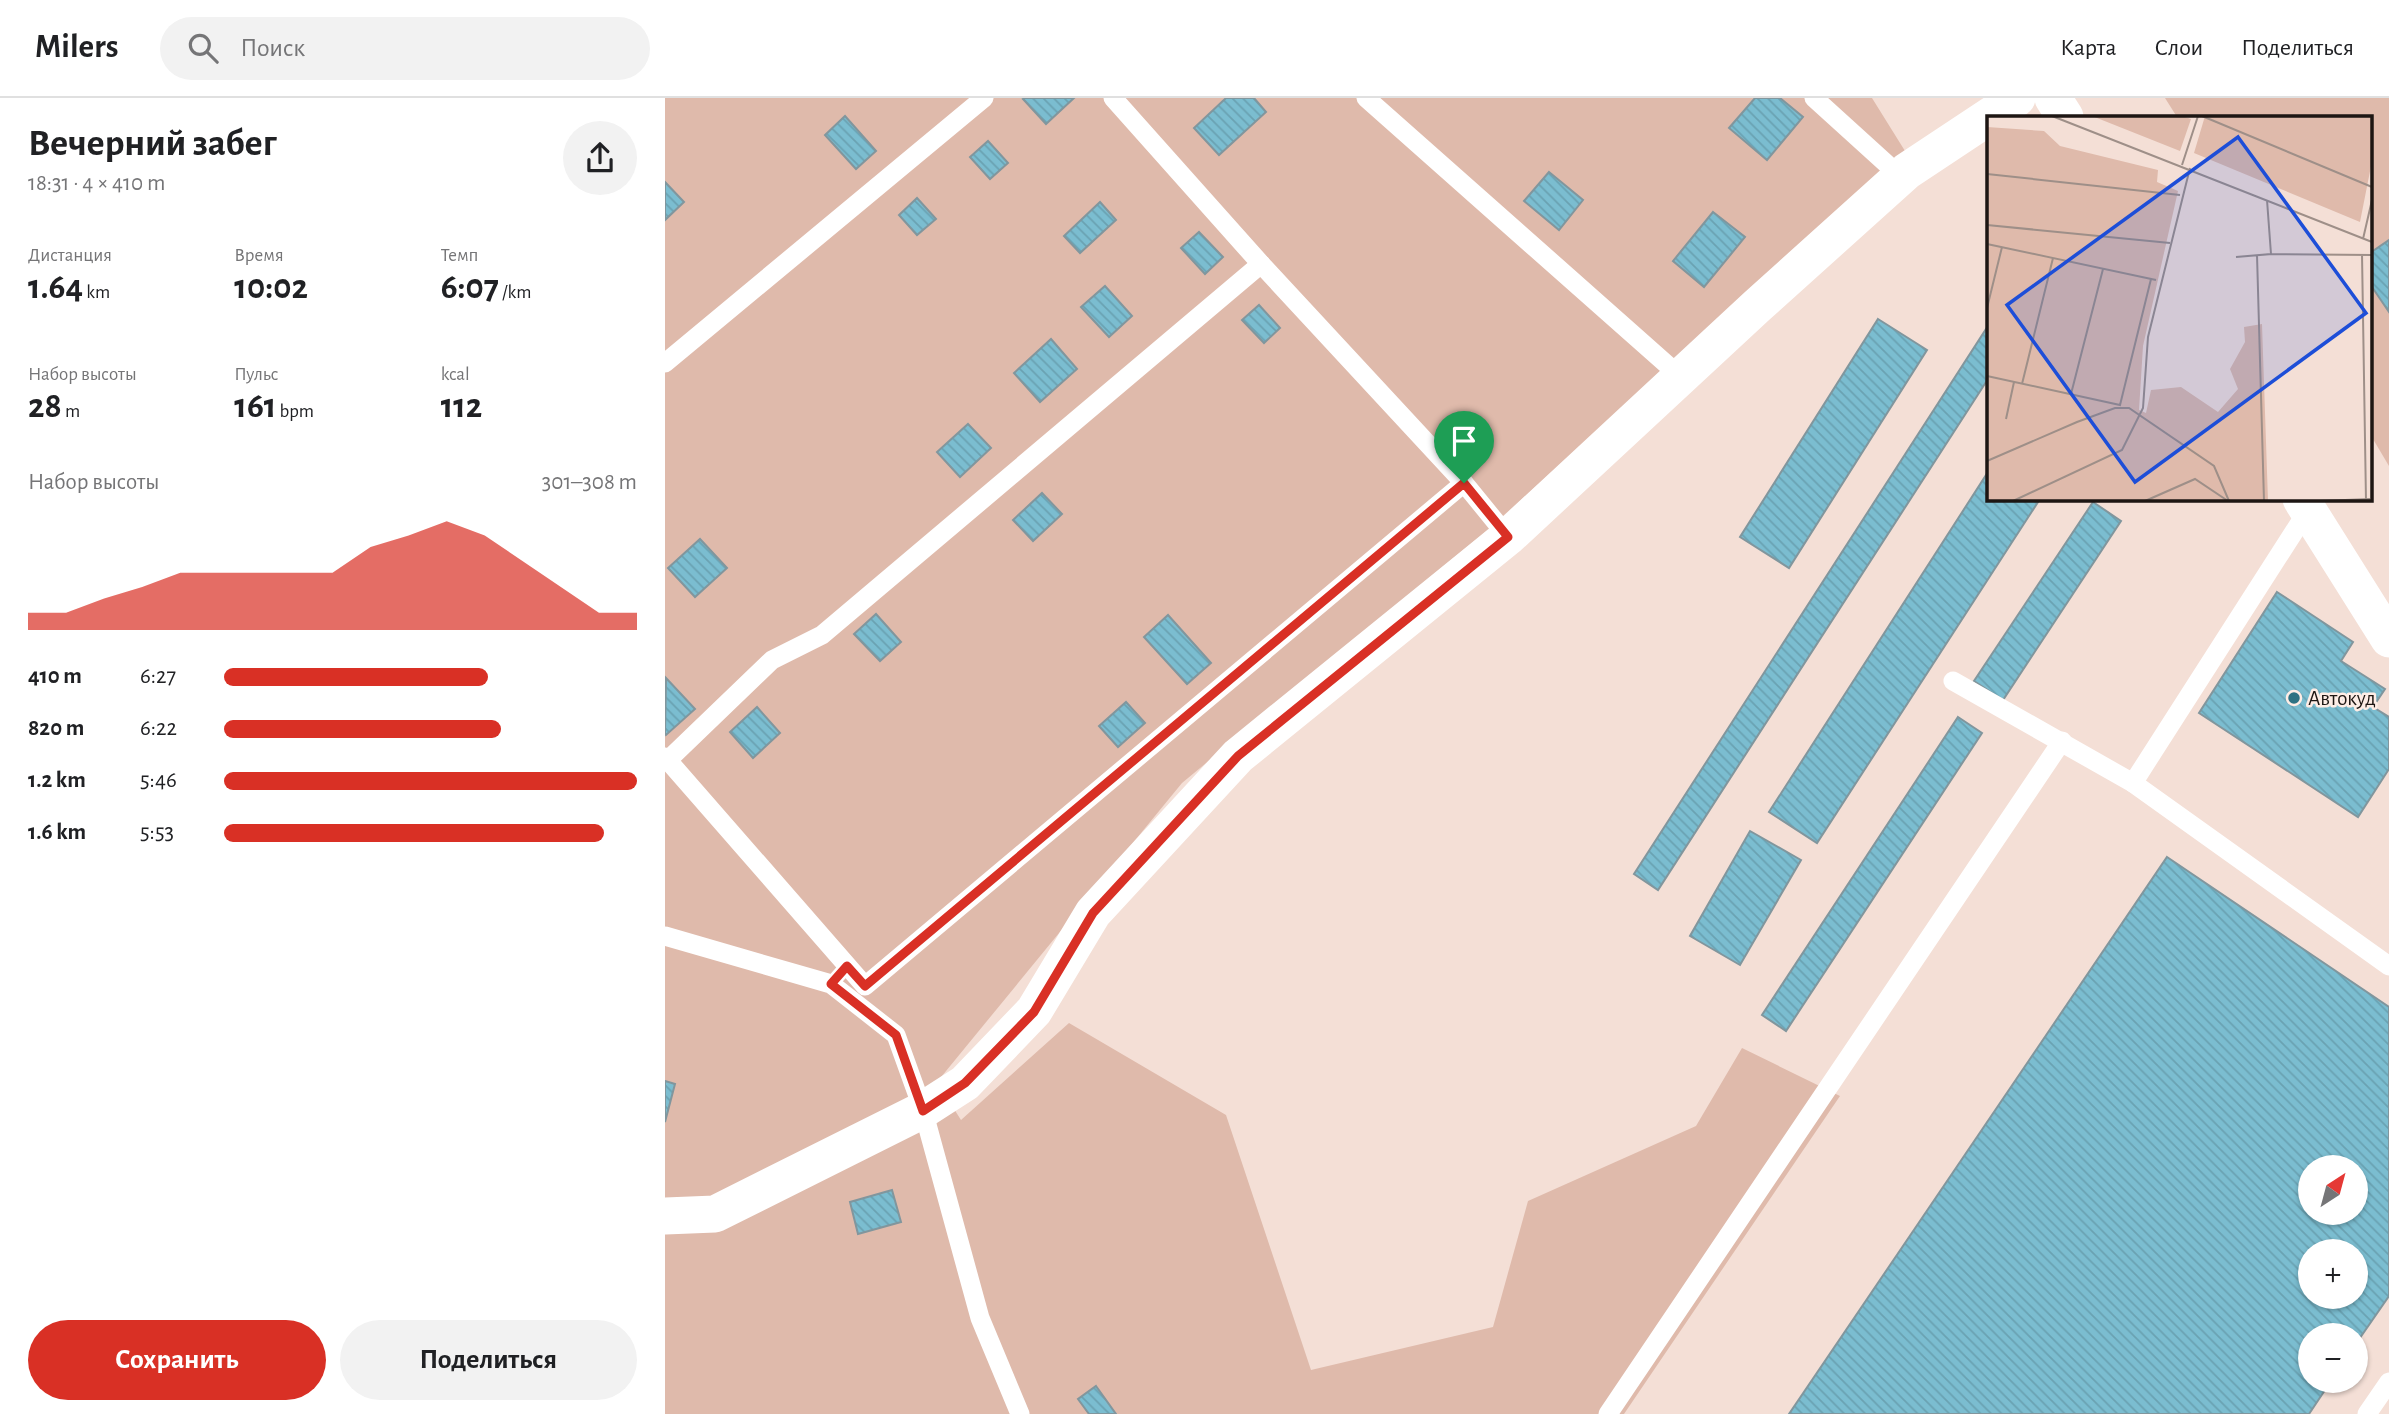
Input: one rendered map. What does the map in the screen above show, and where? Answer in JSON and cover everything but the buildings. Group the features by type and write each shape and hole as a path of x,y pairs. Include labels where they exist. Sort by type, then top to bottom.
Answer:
{"street":[{"path":"1990,116 2017,98"},
{"path":"2053,98 2064,116"},
{"path":"665,1216 715,1214 923,1111 965,1083 1034,1012 1093,913 1238,756 1508,537 1900,176 1987,118"},
{"path":"2305,504 2389,639"}],"lane":[{"path":"665,363 984,98"},
{"path":"1113,98 1261,264 1464,483 1508,537"},
{"path":"1366,98 1681,377"},
{"path":"1814,98 1900,176"},
{"path":"1261,264 822,635 772,660 666,758 865,986 1464,483"},
{"path":"2133,783 2305,504"},
{"path":"1953,681 2133,783 2389,966"},
{"path":"1608,1414 2062,741"},
{"path":"665,936 831,984 896,1035 923,1111 980,1318 1020,1414"},
{"path":"831,984 847,966"},
{"path":"2367,1414 2389,1382"}],"shaded area":[{"path":"665,98 1872,98 1905,151 1492,526 1182,783 937,1082 961,1120 1069,1023 1226,1115 1311,1370 1493,1327 1528,1201 1696,1126 1742,1048 1840,1096 1624,1414 665,1414"},
{"path":"2165,98 2389,98 2389,466 2371,436 2371,116 2176,116"}],"place":[{"name":"Автокуд","path":"2294,698"}],"route":[{"path":"1464,483 1508,537 1238,756 1093,913 1034,1012 965,1083 923,1111 896,1035 831,984 847,966 865,986 1464,483"}]}
